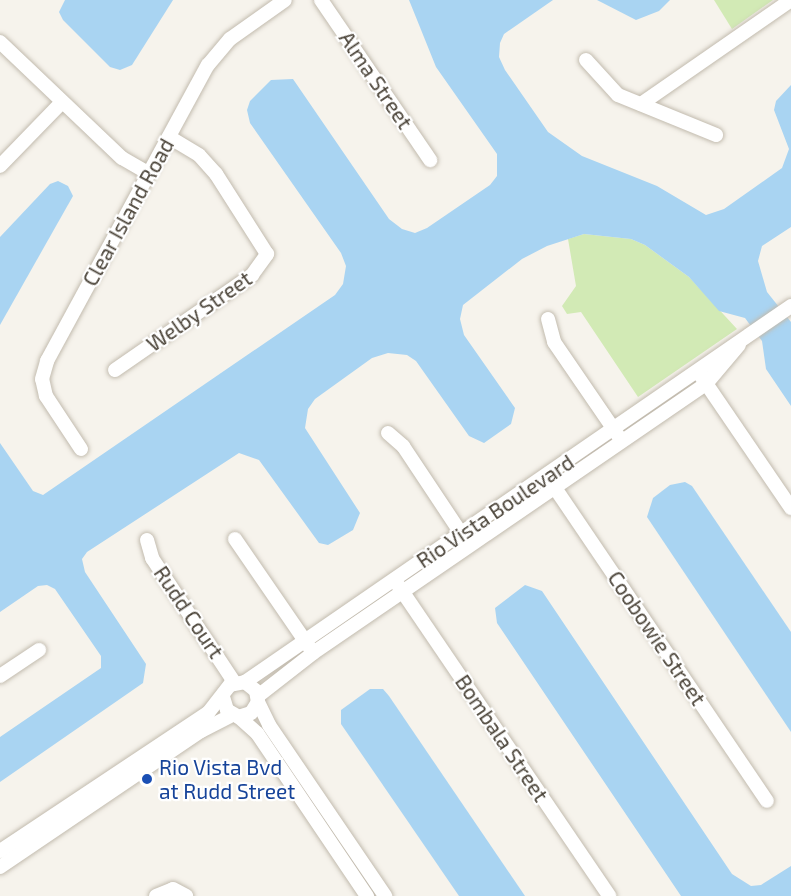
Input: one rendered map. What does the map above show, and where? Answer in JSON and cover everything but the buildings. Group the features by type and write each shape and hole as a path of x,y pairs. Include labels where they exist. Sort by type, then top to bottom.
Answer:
{"street":[{"name":"Clear Island Road","path":"81,449 50,406 43,388 44,370 148,173 216,53 285,0"},
{"name":"Alma Street","path":"321,0 430,160"},
{"path":"641,104 791,0"},
{"path":"0,42 122,158 148,173"},
{"path":"586,60 611,89 716,135"},
{"path":"0,166 62,102"},
{"name":"Welby Street","path":"115,370 252,274 267,254 216,174 199,155 169,137"},
{"name":"Rio Vista Boulevard","path":"235,716 251,713 258,699 313,653 399,586 466,540 547,476 791,306"},
{"path":"548,319 554,342 622,442"},
{"name":"Rio Vista Boulevard","path":"466,540 555,488 706,384 749,335"},
{"path":"698,372 791,508"},
{"path":"388,434 403,446 466,540"},
{"name":"Coobowie Street","path":"547,476 767,801"},
{"path":"235,539 313,653"},
{"name":"Rudd Court","path":"147,540 152,558 240,682 258,699 385,896"},
{"name":"Rio Vista Boulevard","path":"223,697 240,682 305,641 399,586"},
{"name":"Bombala Street","path":"399,586 609,896"},
{"path":"0,676 39,650"},
{"path":"3,857 208,713 223,697 235,716 252,726 367,896"},
{"path":"3,857 201,730 235,716"},
{"path":"348,869 361,860"},
{"path":"156,896 173,889 186,896"}],"green space":[{"path":"714,0 773,0 732,29"},
{"path":"584,234 631,239 645,245 689,277 737,329 638,397 581,312 567,314 562,306 576,286 568,239"}],"water":[{"path":"65,0 173,0 132,65 120,70 110,67 63,20 59,12"},
{"path":"409,0 553,0 504,34 500,43 499,57 505,70 548,132 582,156 657,186 706,215 724,209 782,168 789,149 774,110 776,101 791,85 791,227 762,246 758,261 767,292 791,322 791,406 766,369 762,341 745,318 719,311 689,277 645,245 631,239 584,234 547,246 522,259 463,305 460,319 464,335 515,408 511,424 484,443 469,436 416,361 407,355 388,353 372,358 315,399 308,409 305,428 360,513 353,530 328,545 319,543 259,460 239,453 87,552 82,559 85,572 146,664 143,683 0,782 0,737 101,668 101,656 55,589 47,585 38,586 0,612 0,443 33,491 43,495 335,295 343,284 346,266 341,253 250,123 247,110 250,101 271,80 293,79 389,219 402,229 415,233 427,228 490,185 497,176 497,154 436,67"},
{"path":"597,0 670,0 659,11 636,20"},
{"path":"58,181 68,186 73,196 0,325 0,237 50,184"},
{"path":"685,482 692,486 791,632 791,732 647,517 653,498 670,485"},
{"path":"525,585 542,591 732,874 751,886 761,885 791,866 791,896 681,896 497,623 495,608"},
{"path":"370,689 383,689 389,696 525,896 459,896 341,724 341,710"}],"place":[{"name":"Rio Vista Bvd at Rudd Street","path":"147,779"}]}
